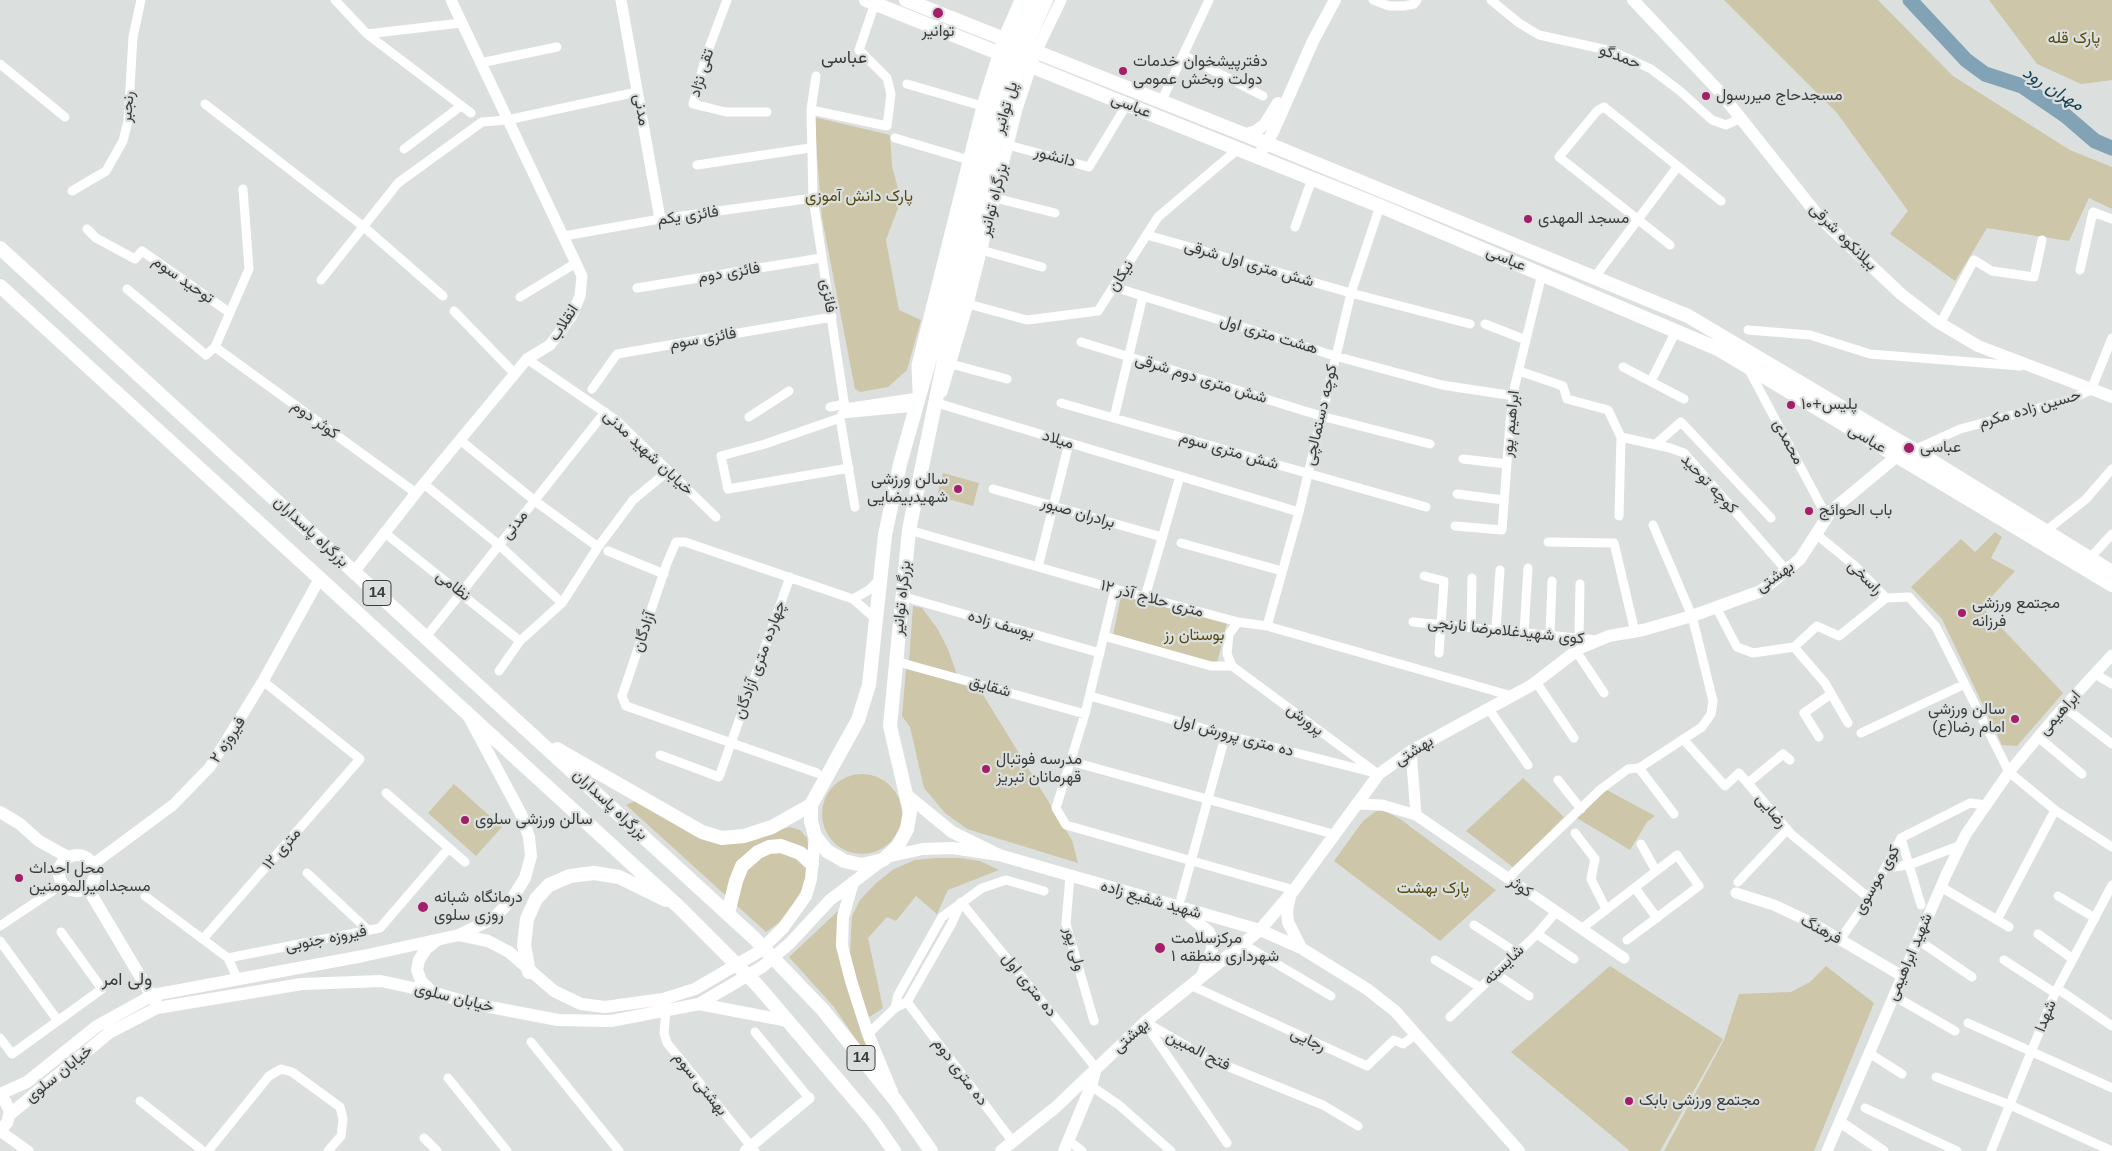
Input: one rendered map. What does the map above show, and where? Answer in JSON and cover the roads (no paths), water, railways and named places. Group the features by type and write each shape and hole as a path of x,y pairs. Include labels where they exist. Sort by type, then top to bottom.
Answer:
{"main road":[{"name":"عباسى","path":"906,0 1266,143 1688,316 1914,450 2112,585"},
{"name":"پل توانیر","path":"943,335 992,110 1010,50 1032,0"},
{"name":"پل توانیر","path":"943,335 1003,114 1022,54 1046,0"},
{"path":"1258,157 1335,0"},
{"name":"بیلانکوه شرقی","path":"1633,0 1720,91 1820,218 1901,294 1940,324 1978,346 2091,390 2112,396"},
{"name":"عباسى","path":"871,2 1380,206 1718,349 1896,456 2041,535 2090,558 2112,572"},
{"path":"1244,135 1256,131 1265,124 1287,86 1299,71"},
{"name":"بزرگراه پاسداران","path":"0,248 728,913 785,969 823,1010 896,1101"},
{"name":"بزرگراه پاسداران","path":"0,286 679,907 759,987 788,1021"},
{"name":"بزرگراه توانیر","path":"812,805 858,720 869,685 885,535 900,464 917,402 943,335"},
{"name":"بزرگراه توانیر","path":"884,858 898,846 907,830 910,812 890,726 892,691 909,530 937,402 943,335"},
{"path":"1896,456 1914,450"},
{"name":"بهشتی","path":"1001,1151 1056,1107 1145,1022 1260,930 1293,892 1378,774 1411,751 1536,682 1576,651 1599,640 1692,616 1761,591 1800,559 1831,511 1896,456"},
{"path":"869,685 879,682 884,683 892,691"},
{"path":"459,935 494,918 512,899 525,878 530,856 529,837 521,814 465,710"},
{"path":"535,736 702,832 722,838 744,836 772,827 812,805"},
{"path":"906,795 952,832 999,855"},
{"path":"812,805 811,821 815,836 827,851 844,861 862,864 923,849 952,848 999,855"},
{"path":"0,812 20,824 39,841 68,857 83,856 92,864 93,878 87,887 77,890 63,884 59,872 60,866 68,857"},
{"name":"خیابان سلوی","path":"0,1094 27,1082 97,1026 155,1002 238,980 459,935 488,941 509,952 529,972 554,991 581,1004 606,1008 662,999 695,990 760,951 783,928 806,896 811,879 815,836"},
{"path":"728,913 742,866 758,852 769,847 781,846 800,853 812,864"},
{"name":"شهید شفیع زاده","path":"999,855 1070,876 1179,904 1260,930 1301,948 1367,989 1395,1011 1519,1151"},
{"name":"خیابان سلوی","path":"0,1130 7,1123 9,1115 109,1033 155,1002 302,984 338,981 381,981 432,992 469,1003 558,1020 611,1021 699,1004 762,967 790,943 830,900 884,858"},
{"path":"529,972 524,945 527,919 536,899 550,885 563,879 594,873 619,877 679,907"},
{"path":"853,882 843,917 842,946 850,981 868,1034 896,1101"},
{"path":"87,887 155,1002"},
{"path":"1293,892 1287,911 1288,922 1301,948"},
{"path":"1179,904 1204,927 1212,940 1212,949 1202,977"},
{"name":"شهید شفیع زاده","path":"1243,944 1255,939 1269,939 1301,948"},
{"path":"432,992 421,981 417,970 422,955 437,940"},
{"path":"699,1004 788,1021"},
{"name":"14","path":"788,1021 873,1121 894,1151"},
{"path":"1066,1145 1091,1086 1096,1068"},
{"path":"0,1098 8,1106 9,1115"},
{"name":"14","path":"896,1101 931,1151"}],"street":[{"name":"رنجبر","path":"72,191 106,171 124,142 128,121 133,37 141,0"},
{"path":"335,0 367,34 471,113"},
{"name":"انقلاب","path":"354,572 420,488 527,359 550,345 571,317 580,296 582,276 451,0"},
{"name":"مدنی","path":"621,0 660,220"},
{"name":"تقی نژاد","path":"727,0 706,56 693,104 726,112 767,112"},
{"path":"1022,0 1034,10 1045,13 1054,12"},
{"name":"بزرگراه توانیر","path":"917,402 917,365 983,102 1003,39 1022,0"},
{"name":"بزرگراه توانیر","path":"937,402 945,387 968,304 1017,109 1036,52 1061,0"},
{"path":"1161,102 1209,0"},
{"path":"1373,0 1389,6 1414,4 1417,0"},
{"name":"حمدگو","path":"1491,0 1539,35 1612,51 1651,69 1680,91 1712,120 1726,125 1741,118"},
{"path":"810,110 887,126 891,94 887,78 859,50 871,2"},
{"path":"367,34 462,23"},
{"path":"480,63 557,47"},
{"path":"1183,55 1263,96"},
{"path":"0,64 65,118"},
{"name":"فائزی","path":"816,76 810,110 812,198 832,317 855,507"},
{"path":"907,84 983,102 993,95 1003,96 1012,102 1017,109"},
{"path":"321,280 398,183 482,122 507,120 638,92"},
{"path":"205,104 364,227 443,296"},
{"name":"دانشور","path":"1008,145 1089,166 1127,104"},
{"path":"404,149 461,106"},
{"path":"1670,245 1559,157 1597,111 1604,107 1721,200"},
{"path":"895,138 969,160"},
{"path":"697,165 810,148"},
{"name":"نیکان","path":"968,304 1027,320 1098,311 1158,217 1238,149"},
{"path":"1594,278 1678,166"},
{"path":"1295,227 1312,179"},
{"path":"127,289 206,355 215,347 249,268 243,189"},
{"name":"فائزی یکم","path":"564,236 812,198"},
{"path":"994,198 1055,213"},
{"name":"کوچه دستمالچی","path":"1267,626 1299,512 1351,293 1380,206"},
{"path":"2080,270 2093,212 2112,219"},
{"name":"توحید سوم","path":"87,229 96,238 135,259 142,251 230,313"},
{"name":"شش متری اول شرقی","path":"1147,235 1351,293 1470,324"},
{"path":"1940,324 1974,260 1992,271 2034,276 2042,240"},
{"path":"981,250 1042,267"},
{"name":"فائزی دوم","path":"637,288 821,258"},
{"path":"520,297 576,263"},
{"name":"ابراهیم پور","path":"1455,526 1502,530 1514,396 1542,274"},
{"name":"هشت متری اول","path":"1114,287 1335,356 1442,385 1514,396"},
{"path":"1114,418 1143,296"},
{"path":"454,311 515,374"},
{"name":"فائزی سوم","path":"592,389 617,354 832,317"},
{"path":"1485,324 1526,340"},
{"path":"1748,330 1810,336 1870,354 1946,358 2030,367"},
{"path":"1651,381 1676,331"},
{"path":"2091,390 2112,338"},
{"name":"شش متری دوم شرقی","path":"1081,342 1321,416 1430,444"},
{"name":"کوثر دوم","path":"215,347 420,488 499,545 562,603"},
{"name":"خیابان شهید مدنی","path":"527,359 616,420 716,517"},
{"path":"951,364 1007,380"},
{"path":"1623,367 1684,399"},
{"name":"محمدی","path":"1748,368 1827,517"},
{"path":"1519,371 1563,386 1567,398 1608,410 1621,437 1619,516"},
{"name":"حسین زاده مکرم","path":"1914,450 1960,429 2069,400 2091,390"},
{"path":"749,417 789,392"},
{"path":"849,468 728,489 721,456 766,444 843,411 917,402"},
{"name":"میلاد","path":"937,402 1299,512"},
{"name":"شش متری سوم","path":"1061,403 1426,507"},
{"path":"830,407 843,411"},
{"name":"مدنی","path":"426,637 605,412"},
{"path":"1656,444 1680,422 1771,518"},
{"name":"کوچه توحید","path":"1621,437 1656,444 1684,454 1787,571"},
{"path":"460,440 534,500 598,547"},
{"path":"1038,567 1069,443"},
{"path":"1463,459 1507,464"},
{"path":"2041,535 2086,499 2112,469"},
{"path":"499,671 520,641 562,603 598,547 633,500 668,471"},
{"path":"1145,597 1180,476"},
{"name":"برادران صبور","path":"993,489 1162,537"},
{"path":"1457,494 1504,500"},
{"path":"1508,879 1601,789 1628,769 1639,768 1702,727 1711,714 1713,701 1692,616 1653,525"},
{"name":"۱۲ متری حلاج آذر","path":"909,530 1238,622 1267,626 1512,696"},
{"name":"نظامی","path":"385,533 462,592 520,641"},
{"name":"راسخی","path":"1816,534 1855,566 1886,598 1909,597 1936,627 2009,772"},
{"path":"2090,558 2112,534"},
{"name":"آزادگان","path":"817,772 626,706 622,696 676,542 685,542 853,599 876,619"},
{"path":"1548,542 1614,543 1635,632"},
{"path":"1181,543 1282,572"},
{"path":"608,551 664,574"},
{"path":"1524,633 1528,568"},
{"path":"1496,630 1500,570"},
{"path":"1424,576 1444,580 1439,653"},
{"name":"فیروزه ٢","path":"92,864 173,805 210,768 264,681 320,578"},
{"name":"چهارده متری آزادگان","path":"660,755 719,777 790,578"},
{"path":"853,599 869,590 880,578"},
{"path":"1471,628 1472,578"},
{"path":"1550,636 1552,581"},
{"path":"1579,638 1580,584"},
{"path":"1115,589 1090,696 1056,808 1066,825 1293,892"},
{"name":"یوسف زاده","path":"901,596 1100,654"},
{"path":"1716,607 1737,647 1753,653 1794,647 1818,626 1839,636 1886,598"},
{"path":"1104,636 1211,666 1232,666 1227,654 1229,634 1238,622"},
{"name":"کوی شهیدغلامرضا نارنجی","path":"1413,622 1599,640"},
{"path":"1794,647 1831,694 1848,722"},
{"path":"1576,651 1604,693"},
{"name":"ابراهیمی","path":"2009,772 2064,707 2112,655"},
{"name":"شقایق","path":"895,661 1085,714"},
{"name":"پرورش","path":"1232,666 1378,774"},
{"path":"2095,674 2112,684"},
{"name":"۱۲ متری","path":"203,939 360,759 264,681"},
{"path":"1536,682 1574,738"},
{"path":"1861,733 1965,684"},
{"path":"1819,737 1804,713 1831,694"},
{"name":"ده متری پرورش اول","path":"1090,696 1226,735 1378,774"},
{"path":"2064,707 2112,744"},
{"path":"1488,708 1528,765"},
{"path":"2038,737 2082,774"},
{"name":"رضایی","path":"1683,739 1725,786 1739,773 1788,830 1869,898"},
{"path":"1179,904 1224,744"},
{"path":"1411,751 1416,815"},
{"path":"1748,783 1783,754 1790,760"},
{"path":"1070,761 1333,834"},
{"path":"1639,768 1674,814"},
{"path":"2009,772 2055,810 2112,847"},
{"name":"شهید ابراهیمی","path":"1827,1151 1941,887 1961,846 2009,772"},
{"path":"1558,780 1582,809"},
{"path":"386,793 465,862"},
{"path":"1901,838 1970,803 1986,805"},
{"name":"کوثر","path":"1356,804 1382,804 1416,815 1624,958"},
{"path":"1997,920 2055,810"},
{"path":"1737,887 1788,830"},
{"path":"1575,833 1594,859 1592,879 1606,910"},
{"name":"کوی موسوی","path":"1901,838 1910,865 1961,846"},
{"name":"کوی موسوی","path":"1839,940 1869,898 1901,838"},
{"path":"1640,844 1656,871"},
{"name":"فیروزه جنوبی","path":"228,958 380,928 448,849"},
{"path":"1581,929 1677,855 1699,886 1627,940"},
{"path":"1885,868 1910,865 1921,905"},
{"path":"307,873 368,930"},
{"name":"ولی پور","path":"1070,876 1066,924 1094,1021"},
{"path":"895,1008 898,995 942,917 982,888 1006,880 1044,890"},
{"path":"0,926 63,884"},
{"name":"شهدا","path":"1991,1151 2057,991 2112,885"},
{"name":"فرهنگ","path":"1737,887 1812,924 1902,976"},
{"path":"1941,887 2009,927"},
{"path":"1635,888 1657,918"},
{"path":"145,896 228,958 238,980"},
{"path":"2058,896 2095,918"},
{"path":"868,1034 895,1008 907,1002 952,923 961,902"},
{"name":"ده متری اول","path":"961,902 1096,1068"},
{"name":"شایسته","path":"1450,1017 1537,934 1556,912"},
{"path":"1474,925 1517,953"},
{"path":"0,1038 12,1054 102,989 61,932"},
{"path":"1537,934 1574,959"},
{"path":"2038,934 2073,959"},
{"path":"1918,940 1972,977"},
{"path":"0,941 58,1021"},
{"path":"1243,944 1331,996"},
{"path":"1435,960 1481,988"},
{"path":"2004,960 2112,1026"},
{"path":"1496,974 1529,996"},
{"name":"رجایی","path":"1190,985 1367,1066 1394,1040 1403,1044 1416,1034"},
{"path":"1894,996 1955,1031"},
{"name":"ده متری دوم","path":"907,1002 1013,1142"},
{"name":"بهشتی سوم","path":"666,1010 664,1033 667,1043 750,1150"},
{"name":"فتح المبین","path":"1145,1022 1207,1058 1323,1105 1358,1126"},
{"name":"فتح المبین","path":"1145,1022 1227,1143"},
{"path":"1968,1023 2112,1088"},
{"path":"750,1150 809,1098 755,1032"},
{"path":"531,1042 619,1151"},
{"path":"1870,1053 1902,1074"},
{"path":"208,1151 269,1076 281,1069 292,1072 340,1107 343,1119 341,1136 328,1151"},
{"path":"1936,1076 2010,1104 2112,1151"},
{"path":"448,1078 508,1151"},
{"path":"1091,1086 1119,1104 1171,1151"},
{"path":"140,1101 203,1151"},
{"path":"1865,1108 1957,1151"},
{"path":"1840,1122 1883,1151"},
{"path":"0,1130 28,1151"},
{"path":"424,1138 437,1151"},
{"path":"1066,1145 1082,1151"}],"waterway":[{"name":"مهران رود","path":"1910,0 1966,60 1985,74 2022,86 2066,116 2095,141 2112,148"}],"place":[{"name":"توانیر","path":"938,13"},
{"name":"دفترپیشخوان خدمات دولت وبخش عمومی","path":"1123,71"},
{"name":"مسجدحاج میررسول","path":"1706,96"},
{"name":"مسجد المهدی","path":"1528,219"},
{"name":"پلیس+۱۰","path":"1791,405"},
{"name":"عباسی","path":"1909,448"},
{"name":"سالن ورزشی شهیدبیضایی","path":"958,489"},
{"name":"باب الحوائج","path":"1809,511"},
{"name":"مجتمع ورزشی فرزانه","path":"1962,613"},
{"name":"سالن ورزشی امام رضا(ع)","path":"2015,719"},
{"name":"مدرسه فوتبال قهرمانان تبریز","path":"986,769"},
{"name":"سالن ورزشی سلوی","path":"465,820"},
{"name":"محل احداث مسجدامیرالمومنین","path":"19,878"},
{"name":"درمانگاه شبانه روزی سلوی","path":"423,907"},
{"name":"مرکزسلامت شهرداری منطقه ۱","path":"1160,948"},
{"name":"مجتمع ورزشی بابک","path":"1629,1101"}],"district":[{"name":"عباسی","path":"844,58"},
{"name":"ولی امر","path":"127,980"}],"park label":[{"name":"پارک قله","path":"2074,39"},
{"name":"پارک دانش آموزی","path":"859,197"},
{"name":"بوستان رز","path":"1194,636"},
{"name":"پارک بهشت","path":"1433,889"}]}
